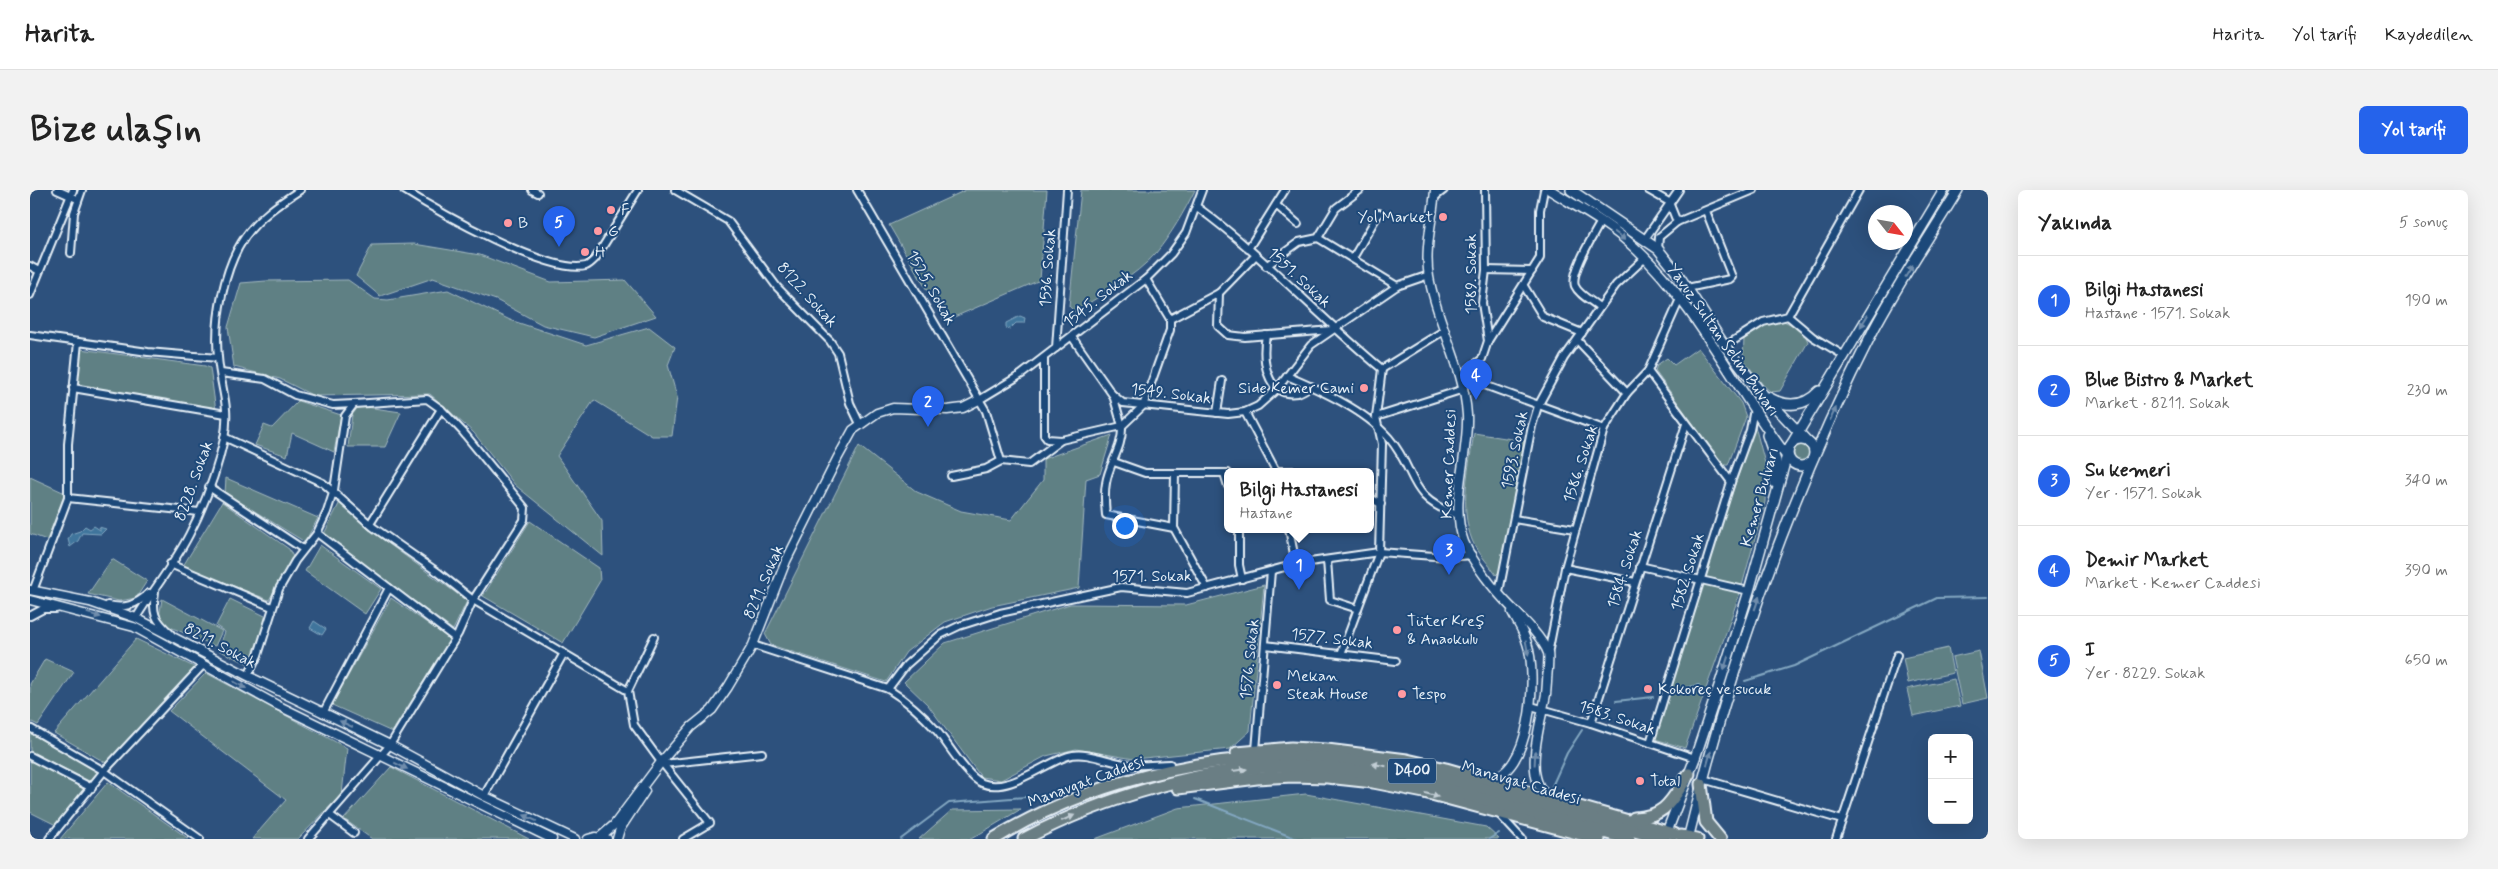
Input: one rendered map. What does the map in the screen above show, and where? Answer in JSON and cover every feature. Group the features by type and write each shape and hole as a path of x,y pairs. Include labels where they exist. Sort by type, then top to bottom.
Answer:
{"highway":[{"path":"1154,774 1170,764 1256,750 1291,748 1373,754 1446,769 1625,818 1677,837"},
{"name":"Manavgat Caddesi","path":"994,839 1011,828 1084,797 1154,774 1247,759 1300,758 1354,761 1428,774 1677,837"},
{"name":"Manavgat Caddesi","path":"1024,839 1088,809 1159,788 1240,769 1300,766 1352,770 1424,782 1629,839"},
{"path":"1625,818 1648,818 1657,815 1666,808 1689,774"},
{"path":"1159,788 1188,788 1257,778 1327,777 1373,782 1424,792 1599,839"},
{"path":"1702,782 1706,822 1720,839"}],"main road":[{"name":"Yavuz Sultan Selim Bulvarı","path":"1550,190 1601,222 1645,258 1680,299 1763,423 1789,455"},
{"name":"Yavuz Sultan Selim Bulvarı","path":"1571,190 1658,248 1725,346 1759,390 1810,444"},
{"name":"Kemer Bulvarı","path":"1677,837 1689,774 1749,591 1774,500 1798,432 1944,190"},
{"name":"Kemer Bulvarı","path":"1677,837 1702,782 1773,555 1813,459 1876,327 1958,190"},
{"path":"1759,390 1781,404 1794,405 1812,398 1828,382"},
{"path":"1763,423 1776,460 1774,500"},
{"path":"1798,440 1810,444 1814,451 1813,459 1802,466 1789,455 1798,440"}],"street":[{"path":"57,190 72,193 78,200"},
{"path":"72,253 74,213 82,190"},
{"name":"8228. Sokak","path":"136,618 189,536 208,487 224,437 226,395 218,358 217,330 221,298 235,254 245,237 258,222 300,190"},
{"path":"404,190 413,192 508,246 557,262 587,266 595,259 638,190"},
{"name":"8122. Sokak","path":"675,190 728,221 777,287 830,341 838,353 850,403 860,424"},
{"name":"1525. Sokak","path":"857,190 986,411 1001,461"},
{"name":"1536. Sokak","path":"1056,348 1067,190"},
{"name":"1545. Sokak","path":"979,400 1044,358 1146,279 1170,254 1186,233 1202,190"},
{"path":"1248,249 1285,190"},
{"path":"1318,238 1336,208 1360,190"},
{"path":"1435,192 1444,190"},
{"name":"1589. Sokak","path":"1485,190 1486,270 1482,303 1488,341"},
{"path":"1460,376 1482,359 1488,341 1540,258 1540,210 1544,190"},
{"path":"1648,190 1669,202 1677,222"},
{"path":"1645,239 1679,190"},
{"path":"1658,248 1659,237 1677,222 1754,190"},
{"path":"1725,346 1763,322 1788,316 1859,190"},
{"name":"Kemer Caddesi","path":"1435,192 1429,275 1464,389 1467,439 1458,515 1464,542 1472,556 1508,604 1529,625 1548,654"},
{"path":"30,295 72,193"},
{"path":"1276,205 1298,224"},
{"name":"1551. Sokak","path":"1197,207 1248,249 1334,330 1382,369"},
{"path":"1687,288 1732,277 1706,211"},
{"path":"1353,258 1379,214"},
{"path":"1600,307 1583,295 1575,286 1575,272 1601,222"},
{"path":"1266,266 1299,242 1318,238 1397,286"},
{"path":"1170,319 1219,293 1255,256"},
{"name":"1593. Sokak","path":"1499,592 1532,426 1538,406 1564,358 1578,341 1600,307 1616,285 1645,258"},
{"path":"30,266 40,271"},
{"path":"1486,270 1532,271"},
{"name":"1549. Sokak","path":"1072,336 1112,394 1123,402 1217,414 1245,412 1268,399 1311,345 1397,286 1429,275"},
{"path":"1044,358 1044,435 1052,441 1061,440 1122,426 1143,406 1170,330 1170,319 1146,279"},
{"path":"1524,286 1548,321 1582,333"},
{"path":"1219,293 1218,326 1228,335 1245,337 1334,330"},
{"name":"1586. Sokak","path":"1548,654 1565,568 1604,429 1627,393 1648,371 1680,299"},
{"path":"1788,316 1813,337 1843,355"},
{"path":"1340,654 1379,552 1382,444 1376,417 1382,369 1445,330"},
{"path":"30,335 148,352 218,358"},
{"path":"1266,335 1264,346 1269,381 1277,389 1297,393 1311,386"},
{"path":"1578,341 1627,393"},
{"path":"32,590 68,498 68,444 78,342"},
{"path":"1648,371 1731,482"},
{"path":"221,373 265,379 295,395 334,405 427,399 441,409 463,432 525,508 524,520 472,600 456,638 390,745 331,816 308,839"},
{"path":"1287,376 1327,393 1379,429 1390,440 1412,479 1428,502 1458,515"},
{"path":"1460,376 1604,429"},
{"path":"1217,414 1222,381"},
{"path":"73,388 226,414"},
{"path":"1376,417 1464,389"},
{"path":"1112,394 1122,426 1122,437 1106,481 1106,515 1174,528"},
{"name":"8211. Sokak","path":"604,838 673,748 691,727 712,710 753,645 786,561 837,459 854,430 877,413 892,408 947,410 964,408 979,400"},
{"path":"248,676 258,655 272,608 286,574 303,549 317,533 327,512 334,490 345,416 354,404"},
{"path":"370,524 441,409"},
{"name":"1582. Sokak","path":"1650,743 1700,579 1750,430 1754,409"},
{"path":"1245,412 1273,468"},
{"name":"1584. Sokak","path":"1591,723 1686,424"},
{"path":"224,437 323,483 334,490 370,524 439,573 472,600 628,691"},
{"path":"951,476 986,469 1001,461 1029,464 1061,440"},
{"path":"1114,462 1140,472 1224,473"},
{"path":"1175,473 1174,528 1207,588"},
{"path":"208,487 303,549"},
{"path":"68,498 199,512"},
{"path":"1374,500 1381,504"},
{"path":"1514,519 1575,529"},
{"path":"317,533 456,638"},
{"path":"1239,533 1239,565 1242,578"},
{"path":"1290,533 1296,564"},
{"name":"1571. Sokak","path":"888,689 906,665 940,635 959,626 1000,613 1121,587 1187,593 1296,564 1379,552 1448,557 1472,556"},
{"path":"1327,560 1330,600 1358,610"},
{"path":"170,564 272,608"},
{"path":"1640,566 1749,591"},
{"path":"1565,568 1635,582"},
{"name":"1576. Sokak","path":"1256,750 1271,571"},
{"path":"90,602 120,608 138,604 155,587"},
{"path":"155,587 152,607 158,623 177,639"},
{"path":"323,714 389,588"},
{"name":"8211. Sokak","path":"32,590 90,602 136,618 323,714 390,745 484,796"},
{"path":"30,600 67,608 134,627 276,705 552,839"},
{"name":"Kemer Caddesi","path":"1474,778 1492,778 1504,774 1516,759 1531,706 1528,644 1508,604"},
{"path":"30,616 43,609 67,608"},
{"path":"654,637 628,691 634,725 710,823 683,839"},
{"path":"753,645 888,689 904,699 936,730 966,769 981,783 997,785 1016,781 1069,756 1081,755 1132,765 1170,764"},
{"name":"1577. Sokak","path":"1265,645 1396,661"},
{"path":"564,653 484,796 574,839"},
{"path":"1548,654 1543,709 1535,756 1535,770 1540,790 1553,799"},
{"path":"1836,839 1898,655"},
{"path":"49,839 104,771 203,665"},
{"name":"1583. Sokak","path":"1531,706 1591,723 1695,758"},
{"path":"30,728 104,771 200,839"},
{"path":"662,763 762,753"},
{"path":"30,756 92,788"},
{"path":"617,839 620,828 662,763"},
{"path":"1702,782 1842,820"},
{"path":"1498,813 1522,839"},
{"path":"331,816 354,834"},
{"path":"588,839 604,838"}],"green space":[{"path":"966,190 1047,190 1040,280 945,321 889,225"},
{"path":"1081,190 1195,190 1172,230 1148,262 1107,292 1075,312 1069,306"},
{"path":"414,244 480,255 551,282 625,280 656,316 594,337 543,325 496,300 433,278 380,296 356,276 372,245"},
{"path":"348,280 375,299 388,300 448,290 510,320 586,345 649,327 675,347 668,365 677,397 672,436 652,436 594,400 557,456 602,521 603,556 515,485 474,433 430,394 314,396 280,379 234,367 228,327 241,283"},
{"path":"1781,320 1801,331 1808,342 1780,391 1771,392 1763,385 1743,359 1744,339 1760,326"},
{"path":"1698,348 1741,403 1746,417 1728,465 1723,465 1655,371 1657,365 1667,358 1674,365"},
{"path":"80,349 210,368 216,411 78,385"},
{"path":"298,401 341,415 334,452 292,433 287,456 255,445 264,425 272,428"},
{"path":"359,406 401,412 385,447 348,447 352,415"},
{"path":"1755,426 1766,467 1765,502 1740,593 1685,748 1655,739 1703,579"},
{"path":"1474,433 1524,441 1500,571 1496,575 1474,544 1468,527 1466,487"},
{"path":"1112,435 1100,474 1086,479 1079,588 992,606 945,622 906,652 886,682 771,645 765,634 859,446 917,492 961,511 1011,520 1043,480 1043,459"},
{"path":"1799,445 1805,445 1810,450 1808,459 1799,461 1794,456 1794,450"},
{"path":"30,477 65,493 47,540 30,534"},
{"path":"226,478 318,518 305,542 225,493"},
{"path":"222,502 289,549 293,557 269,600 183,566"},
{"path":"340,502 367,528 467,601 453,630 324,534"},
{"path":"530,521 599,568 600,581 563,643 483,596"},
{"path":"320,545 381,589 365,614 305,571"},
{"path":"112,559 147,581 136,598 119,601 88,594"},
{"path":"1264,585 1250,731 1230,749 1134,759 1076,749 1046,756 1001,780 981,777 928,705 904,682 945,643 1070,604 1186,605"},
{"path":"391,598 450,639 392,732 332,705"},
{"path":"162,599 222,631 215,646 163,624 159,618"},
{"path":"230,599 267,617 249,664 218,650 225,632 216,626"},
{"path":"136,639 196,668 108,764 54,733"},
{"path":"1948,648 1953,673 1908,683 1903,658"},
{"path":"1979,651 1988,698 1962,704 1952,657"},
{"path":"45,659 74,672 38,725 30,721 30,684"},
{"path":"206,673 347,748 342,794 298,839 252,839 286,800 169,711"},
{"path":"1954,679 1960,706 1913,716 1907,689"},
{"path":"30,733 98,772 91,782 30,751"},
{"path":"30,759 85,790 56,825 30,812"},
{"path":"391,767 529,839 372,839 344,819"},
{"path":"108,782 189,839 60,839"},
{"path":"1306,794 1486,827 1499,839 1095,839 1178,808"},
{"path":"1021,809 971,839 919,839 952,810"}],"water":[{"path":"1020,316 1025,318 1024,323 1016,323 1010,329 1006,328 1006,323"},
{"path":"85,526 90,529 94,526 100,530 99,527 106,529 101,534 82,533 78,541 70,547 68,539 71,534 80,531"},
{"path":"314,621 326,629 322,635 310,628"}],"waterway":[{"path":"1745,681 1794,666 1937,598 1988,597"},
{"path":"1672,691 1699,685"},
{"path":"1616,701 1653,697"},
{"path":"1549,793 1567,753 1582,730"},
{"path":"901,839 949,803 1038,796"},
{"path":"1195,799 1297,839"},
{"path":"1489,839 1499,833"}],"place":[{"name":"F","path":"611,210"},
{"name":"Yol Market","path":"1443,217"},
{"name":"B","path":"508,223"},
{"name":"G","path":"598,231"},
{"name":"I","path":"559,247"},
{"name":"H","path":"585,252"},
{"name":"Side Kemer Cami","path":"1364,388"},
{"name":"Demir Market","path":"1476,400"},
{"name":"Blue Bistro & Market","path":"928,427"},
{"name":"Su kemeri","path":"1449,575"},
{"name":"Bilgi Hastanesi","path":"1299,590"},
{"name":"Tüter Kreş & Anaokulu","path":"1397,630"},
{"name":"Mekan Steak House","path":"1277,685"},
{"name":"Kokoreç ve sucuk","path":"1648,689"},
{"name":"Tespo","path":"1402,694"},
{"name":"Total","path":"1640,781"}]}
